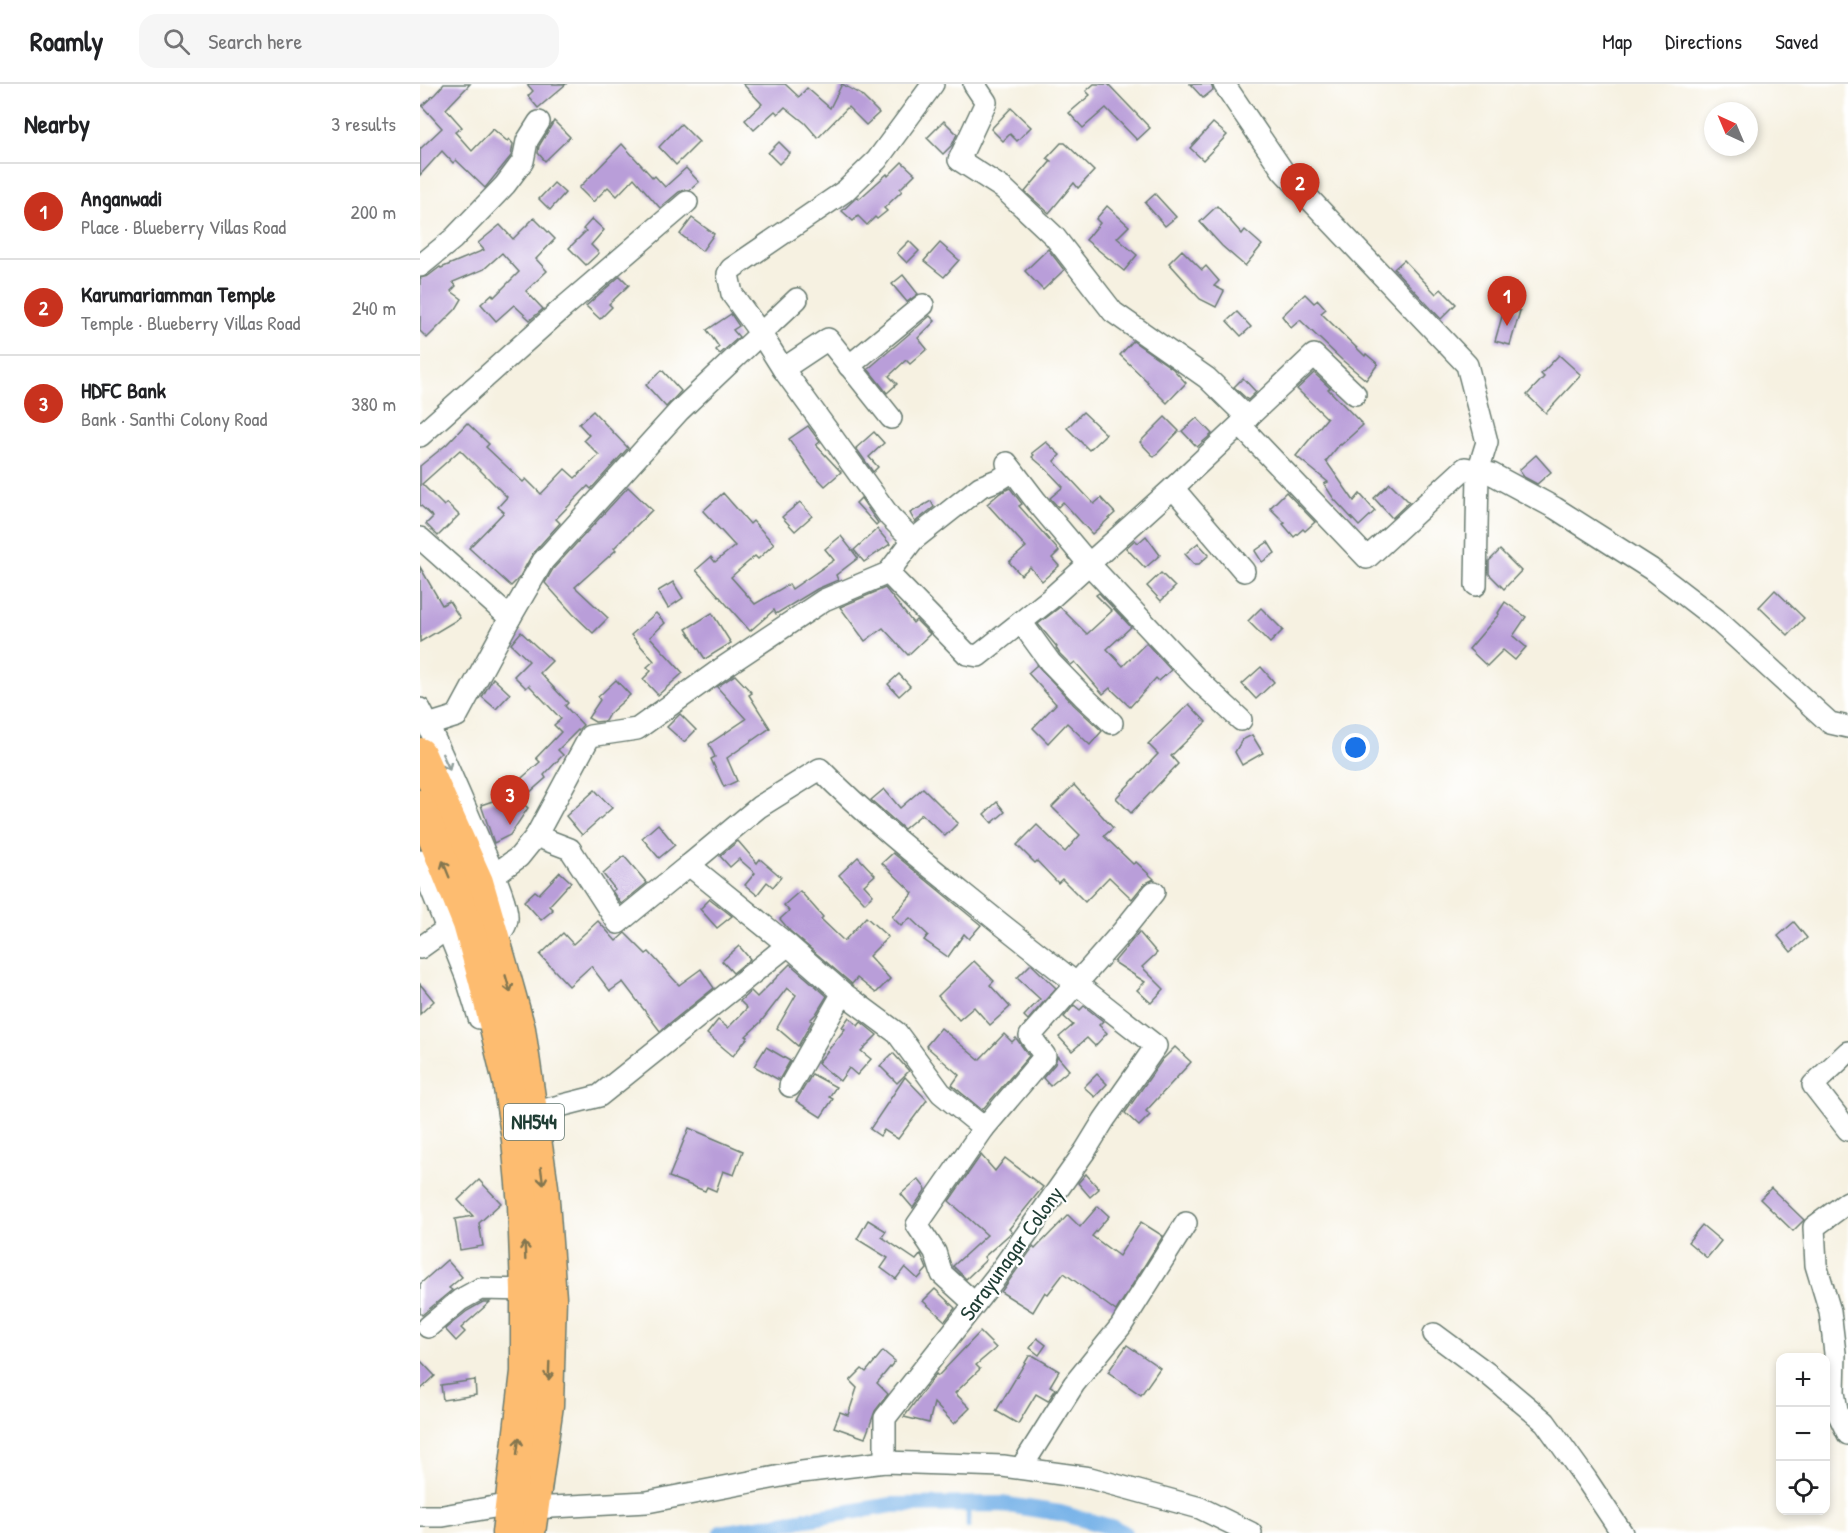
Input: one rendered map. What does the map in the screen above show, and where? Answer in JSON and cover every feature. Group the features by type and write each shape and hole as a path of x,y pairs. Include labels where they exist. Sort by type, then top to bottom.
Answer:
{"highway":[{"name":"NH544","path":"420,753 478,882 495,938 520,1029 543,1187 551,1298 548,1405 520,1519"},
{"name":"NH544","path":"420,805 468,924 482,972 508,1082 517,1144 523,1205 526,1290 526,1372 520,1519"}],"street":[{"path":"913,540 890,517 783,369 732,294 728,274 731,269 845,191 877,160 933,84"},
{"path":"974,84 986,102 959,160 1004,189 1054,236 1113,312 1206,378 1367,558 1465,468 1492,474 1555,508 1651,569 1716,619 1830,723 1848,727"},
{"path":"1224,84 1283,171 1467,365 1487,442 1478,471 1476,585"},
{"path":"420,266 453,239 505,185 523,161 527,141 539,122"},
{"path":"420,436 563,308 687,202"},
{"path":"495,938 503,930 508,918 504,903 452,775 424,717 457,716 543,561 679,411 798,299"},
{"path":"849,366 923,305"},
{"path":"783,369 828,339 891,418"},
{"path":"888,573 945,634 967,654 978,656 1050,599 1173,488 1314,355 1355,394"},
{"path":"494,875 519,856 540,828 590,736 636,729 824,600 888,573 913,540 980,487 1000,479 1010,467 1089,564 1196,678 1241,720"},
{"path":"1173,488 1244,571"},
{"path":"420,538 510,618"},
{"path":"1021,622 1050,662 1112,723"},
{"path":"540,828 570,849 618,923 759,807 820,769 846,796 892,836 1076,984"},
{"path":"420,861 448,928 477,1010 501,1117 517,1144"},
{"path":"689,865 843,993 897,1033 940,1093 984,1128"},
{"path":"975,1304 942,1274 935,1252 917,1225 984,1128 1045,1056 1030,1036 1122,932 1154,892"},
{"path":"420,948 448,928"},
{"path":"532,1113 598,1095 788,945"},
{"name":"Sarayunagar Colony","path":"885,1462 885,1418 996,1277 1156,1046 1076,984"},
{"path":"790,1086 843,993"},
{"path":"1848,1052 1813,1086 1848,1130"},
{"path":"1848,1202 1815,1227 1816,1265 1830,1311 1835,1353 1834,1392 1837,1411 1848,1434"},
{"path":"1021,1468 1074,1384 1121,1326 1186,1222"},
{"path":"428,1327 460,1300 480,1289 526,1290"},
{"path":"1434,1334 1488,1374 1545,1422 1622,1533"},
{"path":"420,1516 520,1519 647,1502 802,1472 885,1462 1003,1466 1090,1478 1200,1508 1251,1533"}],"building":[{"path":"444,84 470,84 446,109 462,127 455,132 472,151 493,129 513,144 511,156 485,188 456,160 453,163 442,151 420,175 420,149 442,128 422,106"},
{"path":"527,84 566,84 538,108 528,96 533,91"},
{"path":"743,84 785,84 799,97 807,88 830,108 842,84 860,94 879,113 866,125 848,107 818,138 805,123 785,107 778,114 775,111 754,130 745,120 762,104"},
{"path":"1094,84 1108,84 1150,128 1137,140 1106,108 1083,128 1069,113 1090,95 1086,91"},
{"path":"1190,84 1211,84 1213,90 1203,98"},
{"path":"1011,108 1031,127 1017,141 1010,134 1003,141 991,129"},
{"path":"554,121 570,137 545,161 538,153 539,146"},
{"path":"944,121 957,134 952,145 943,154 927,138"},
{"path":"1213,123 1227,135 1203,160 1190,148"},
{"path":"681,124 699,142 676,165 659,147"},
{"path":"779,142 790,153 779,164 768,153"},
{"path":"1061,143 1065,143 1094,171 1078,188 1074,183 1049,213 1025,192 1051,161 1047,158"},
{"path":"622,144 653,178 655,176 665,187 686,168 699,182 690,190 679,192 660,208 634,178 617,196 608,187 593,202 579,188"},
{"path":"902,162 915,174 900,189 902,191 884,208 887,211 877,219 875,217 867,225 858,216 853,221 842,211 887,174 888,176"},
{"path":"554,183 565,193 550,210 539,199"},
{"path":"1155,194 1176,217 1165,226 1145,203"},
{"path":"1107,206 1129,226 1117,238 1137,255 1124,271 1086,240 1100,223 1096,219"},
{"path":"1217,206 1242,234 1245,230 1262,245 1245,266 1200,222"},
{"path":"534,218 555,239 536,259 547,271 526,291 543,309 530,320 514,305 496,321 481,304 492,294 494,297 519,272 502,253 484,269 453,282 456,286 451,291 462,299 456,309 427,338 420,331 420,278 428,276 440,267 484,250 478,243 500,225 513,239"},
{"path":"692,218 714,234 702,251 680,234"},
{"path":"592,219 604,230 591,245 599,253 586,265 569,248 586,231 583,229"},
{"path":"909,241 919,251 907,263 897,253"},
{"path":"940,243 959,260 944,277 924,261"},
{"path":"1048,249 1064,270 1043,290 1025,271"},
{"path":"1182,250 1202,270 1206,266 1219,281 1214,286 1224,291 1216,307 1200,299 1169,263"},
{"path":"1404,260 1436,294 1441,289 1456,304 1441,319 1394,269"},
{"path":"903,275 918,294 907,302 892,284"},
{"path":"620,276 629,285 609,304 612,307 600,319 586,306"},
{"path":"1305,294 1314,303 1318,300 1326,309 1321,313 1365,356 1366,354 1378,364 1366,380 1300,320 1291,328 1282,316"},
{"path":"1505,306 1520,311 1510,345 1495,341"},
{"path":"1237,312 1251,327 1241,336 1227,321"},
{"path":"731,314 739,326 733,330 739,337 720,354 716,350 719,347 707,330"},
{"path":"930,316 935,321 918,338 927,349 910,364 906,360 889,376 897,384 887,393 868,369"},
{"path":"1133,341 1173,369 1186,383 1167,403 1120,355"},
{"path":"1559,355 1581,375 1546,413 1527,395 1544,377 1541,374"},
{"path":"662,370 681,391 666,407 646,385"},
{"path":"1314,373 1363,425 1340,444 1326,461 1354,501 1360,494 1375,511 1359,526 1334,499 1324,484 1328,482 1296,456 1327,418 1297,389"},
{"path":"1243,378 1256,392 1248,400 1234,387"},
{"path":"593,411 628,448 591,489 588,486 556,519 560,523 533,553 519,578 511,586 469,548 504,512 498,507 507,497 460,450 422,484 444,506 447,503 459,515 438,536 426,524 433,517 420,505 420,466 447,444 467,423 489,444 486,447 523,482 526,479 541,494 565,469 575,478 599,455 584,440 589,435 579,424"},
{"path":"1083,412 1106,434 1089,450 1067,428"},
{"path":"1165,417 1179,431 1154,457 1140,442"},
{"path":"1197,418 1212,434 1197,447 1182,431"},
{"path":"808,426 820,442 816,445 841,472 825,486 811,471 789,439"},
{"path":"874,432 884,443 869,457 878,467 873,472 856,448"},
{"path":"1046,442 1060,455 1054,461 1094,504 1101,498 1115,513 1092,534 1063,502 1058,507 1050,498 1063,487 1032,457 1034,455 1032,453"},
{"path":"1536,455 1551,472 1537,484 1524,477 1519,470"},
{"path":"1390,483 1409,502 1392,518 1374,498"},
{"path":"628,487 652,510 614,548 616,550 575,587 608,618 593,633 545,583 553,569"},
{"path":"1010,488 1022,504 1019,506 1059,551 1052,558 1059,566 1042,581 1030,567 1021,575 1009,562 1026,547 987,504"},
{"path":"1286,492 1315,522 1294,537 1283,524 1285,523 1270,508"},
{"path":"723,493 750,524 753,521 774,544 758,559 755,556 731,577 755,604 789,584 792,589 834,560 825,549 841,536 858,558 836,575 838,580 817,589 776,614 774,610 750,631 696,570 711,557 715,562 735,546 703,511"},
{"path":"861,498 878,523 876,525 856,503"},
{"path":"931,501 934,507 915,522 910,513"},
{"path":"800,502 812,516 795,531 782,517"},
{"path":"877,529 890,544 864,562 854,550"},
{"path":"1146,536 1160,555 1145,568 1126,548 1135,540 1138,543"},
{"path":"1268,542 1275,553 1262,562 1255,551"},
{"path":"1198,543 1209,555 1199,564 1194,564 1185,554"},
{"path":"1500,550 1521,571 1504,589 1489,574 1489,561"},
{"path":"420,567 442,605 449,601 460,618 420,642"},
{"path":"1161,573 1175,587 1161,601 1147,586"},
{"path":"673,582 683,598 668,608 658,591"},
{"path":"885,588 913,623 916,620 930,634 908,655 883,628 865,641 840,607"},
{"path":"1775,590 1804,618 1788,635 1759,607"},
{"path":"1099,593 1131,627 1107,649 1123,666 1146,643 1171,670 1159,681 1156,678 1130,707 1110,688 1103,694 1075,662 1071,665 1060,654 1038,624 1060,607 1087,634 1112,611 1096,595"},
{"path":"1505,602 1526,617 1513,636 1526,647 1515,660 1503,650 1487,666 1469,649 1499,614"},
{"path":"1261,608 1283,630 1270,643 1248,621"},
{"path":"656,613 665,623 650,637 683,673 658,695 643,679 651,671 647,667 654,661 631,635"},
{"path":"712,613 731,643 705,659 686,629"},
{"path":"521,632 552,661 540,673 568,703 565,706 583,725 558,750 563,755 544,775 546,778 520,801 528,808 510,835 494,843 481,805 522,791 515,784 540,762 536,758 561,732 554,725 561,719 529,685 526,688 514,676 529,661 511,644"},
{"path":"1037,665 1102,731 1090,745 1067,723 1048,743 1033,728 1056,704 1028,673"},
{"path":"1261,667 1274,682 1256,699 1242,684"},
{"path":"899,674 910,686 899,696 888,684"},
{"path":"735,675 752,693 749,695 770,728 727,758 737,781 724,787 711,759 715,757 709,744 746,719 717,687"},
{"path":"493,678 510,694 496,709 482,697"},
{"path":"616,680 630,695 609,714 605,721 595,722 588,718 600,700 598,697"},
{"path":"1189,704 1206,722 1171,756 1178,764 1131,813 1116,798 1158,754 1148,744"},
{"path":"680,714 696,730 684,742 667,727"},
{"path":"1252,735 1263,753 1242,765 1235,752 1242,740"},
{"path":"1074,785 1113,828 1104,836 1133,864 1136,862 1154,879 1144,884 1132,899 1109,877 1085,902 1062,879 1058,883 1037,861 1035,863 1017,845 1037,825 1065,852 1080,835 1052,807"},
{"path":"923,788 958,823 945,836 922,814 904,829 871,800 884,789 900,808"},
{"path":"595,790 612,808 582,835 566,816"},
{"path":"997,802 1005,812 992,823 984,814"},
{"path":"658,824 675,845 659,858 642,838"},
{"path":"738,841 757,863 760,859 781,877 773,887 767,882 757,895 745,885 755,873 739,859 730,867 720,856"},
{"path":"893,853 981,925 969,939 964,934 948,957 924,940 928,935 910,918 901,926 892,917 913,893 882,863"},
{"path":"624,856 647,883 621,904 612,891 615,889 603,874"},
{"path":"858,857 875,875 864,885 873,895 865,903 839,875"},
{"path":"560,872 571,882 549,906 553,910 541,920 524,901 535,891 539,894"},
{"path":"800,891 823,917 821,919 844,941 866,917 888,937 869,956 890,979 876,993 857,978 852,984 790,931 780,919 789,911 784,905"},
{"path":"710,899 732,916 717,928 700,909"},
{"path":"598,921 616,941 625,933 646,954 649,952 679,985 701,969 714,988 660,1031 623,982 610,991 591,966 569,986 540,955 563,933 573,944"},
{"path":"1794,922 1807,938 1791,952 1778,936"},
{"path":"1139,932 1157,953 1142,967 1164,989 1151,1003 1137,990 1145,982 1114,962"},
{"path":"739,946 750,959 733,973 722,961"},
{"path":"974,961 994,981 990,985 1010,1007 990,1025 974,1007 959,1020 938,996"},
{"path":"790,964 827,996 810,1020 812,1021 798,1046 777,1028 796,995 787,988 760,1023 746,1036 748,1037 733,1056 707,1034 718,1020 728,1028 747,1008 740,1001 751,991 757,997"},
{"path":"1031,964 1056,988 1028,1020 1024,1016 1040,999 1017,978"},
{"path":"420,984 434,1001 420,1014"},
{"path":"1074,1005 1080,1010 1084,1006 1103,1021 1099,1025 1107,1033 1095,1046 1087,1038 1072,1051 1059,1037 1073,1025 1064,1017"},
{"path":"849,1017 858,1026 861,1022 877,1035 861,1051 871,1059 857,1075 849,1068 840,1081 818,1063 845,1029 842,1027"},
{"path":"941,1028 979,1060 1004,1034 1012,1042 1016,1038 1029,1056 982,1110 952,1085 959,1075 926,1046"},
{"path":"766,1047 790,1061 779,1080 754,1066"},
{"path":"1175,1047 1191,1062 1146,1111 1150,1115 1139,1126 1125,1113 1162,1060"},
{"path":"893,1053 909,1071 897,1083 880,1066"},
{"path":"1057,1056 1069,1070 1050,1086 1043,1078 1055,1064"},
{"path":"812,1074 836,1087 829,1097 833,1099 821,1117 796,1101"},
{"path":"1097,1074 1107,1084 1095,1097 1084,1087"},
{"path":"905,1077 927,1100 898,1139 884,1130 880,1136 870,1129"},
{"path":"689,1128 743,1151 734,1175 723,1171 716,1191 707,1187 705,1191 669,1177"},
{"path":"981,1155 995,1171 1005,1158 1043,1187 1009,1229 1012,1232 984,1257 986,1260 966,1279 953,1266 987,1235 949,1201"},
{"path":"1086,1174 1099,1189 1090,1197 1078,1183"},
{"path":"918,1179 926,1189 913,1208 901,1194"},
{"path":"479,1180 501,1203 479,1223 483,1246 460,1250 455,1219 473,1216 458,1200"},
{"path":"1771,1188 1804,1220 1793,1231 1760,1199"},
{"path":"1098,1206 1109,1216 1092,1236 1119,1256 1141,1222 1163,1236 1116,1311 1064,1273 1048,1294 1045,1292 1033,1312 1001,1292 1033,1247 1035,1249 1068,1215 1080,1227"},
{"path":"868,1220 886,1231 882,1237 916,1260 921,1254 927,1269 918,1279 905,1267 896,1279 881,1268 888,1258 857,1239"},
{"path":"1702,1225 1721,1241 1707,1258 1688,1242"},
{"path":"447,1260 462,1277 449,1288 452,1290 422,1315 420,1313 420,1284"},
{"path":"935,1289 955,1308 945,1321 923,1301"},
{"path":"483,1302 490,1302 461,1328 465,1332 456,1341 445,1329 467,1311"},
{"path":"980,1332 996,1348 976,1365 980,1369 955,1393 970,1408 954,1424 934,1403 929,1423 904,1417 936,1374 938,1376"},
{"path":"1037,1338 1046,1345 1039,1355 1030,1348"},
{"path":"1127,1345 1160,1368 1141,1395 1108,1372"},
{"path":"883,1351 895,1361 877,1383 888,1394 875,1411 865,1438 834,1427 840,1412 848,1415 857,1388 850,1381 862,1369 866,1372"},
{"path":"1029,1356 1034,1356 1059,1371 1050,1386 1056,1389 1048,1401 1036,1394 1018,1424 996,1411"},
{"path":"420,1360 435,1376 420,1390"},
{"path":"475,1380 476,1395 443,1400 441,1385"}],"waterway":[{"path":"968,1504 968,1527"},
{"path":"721,1533 892,1505 1001,1504 1060,1513 1124,1533"}],"place":[{"name":"Karumariamman Temple","path":"1300,213"},
{"name":"Anganwadi","path":"1507,326"},
{"name":"HDFC Bank","path":"510,825"}]}
